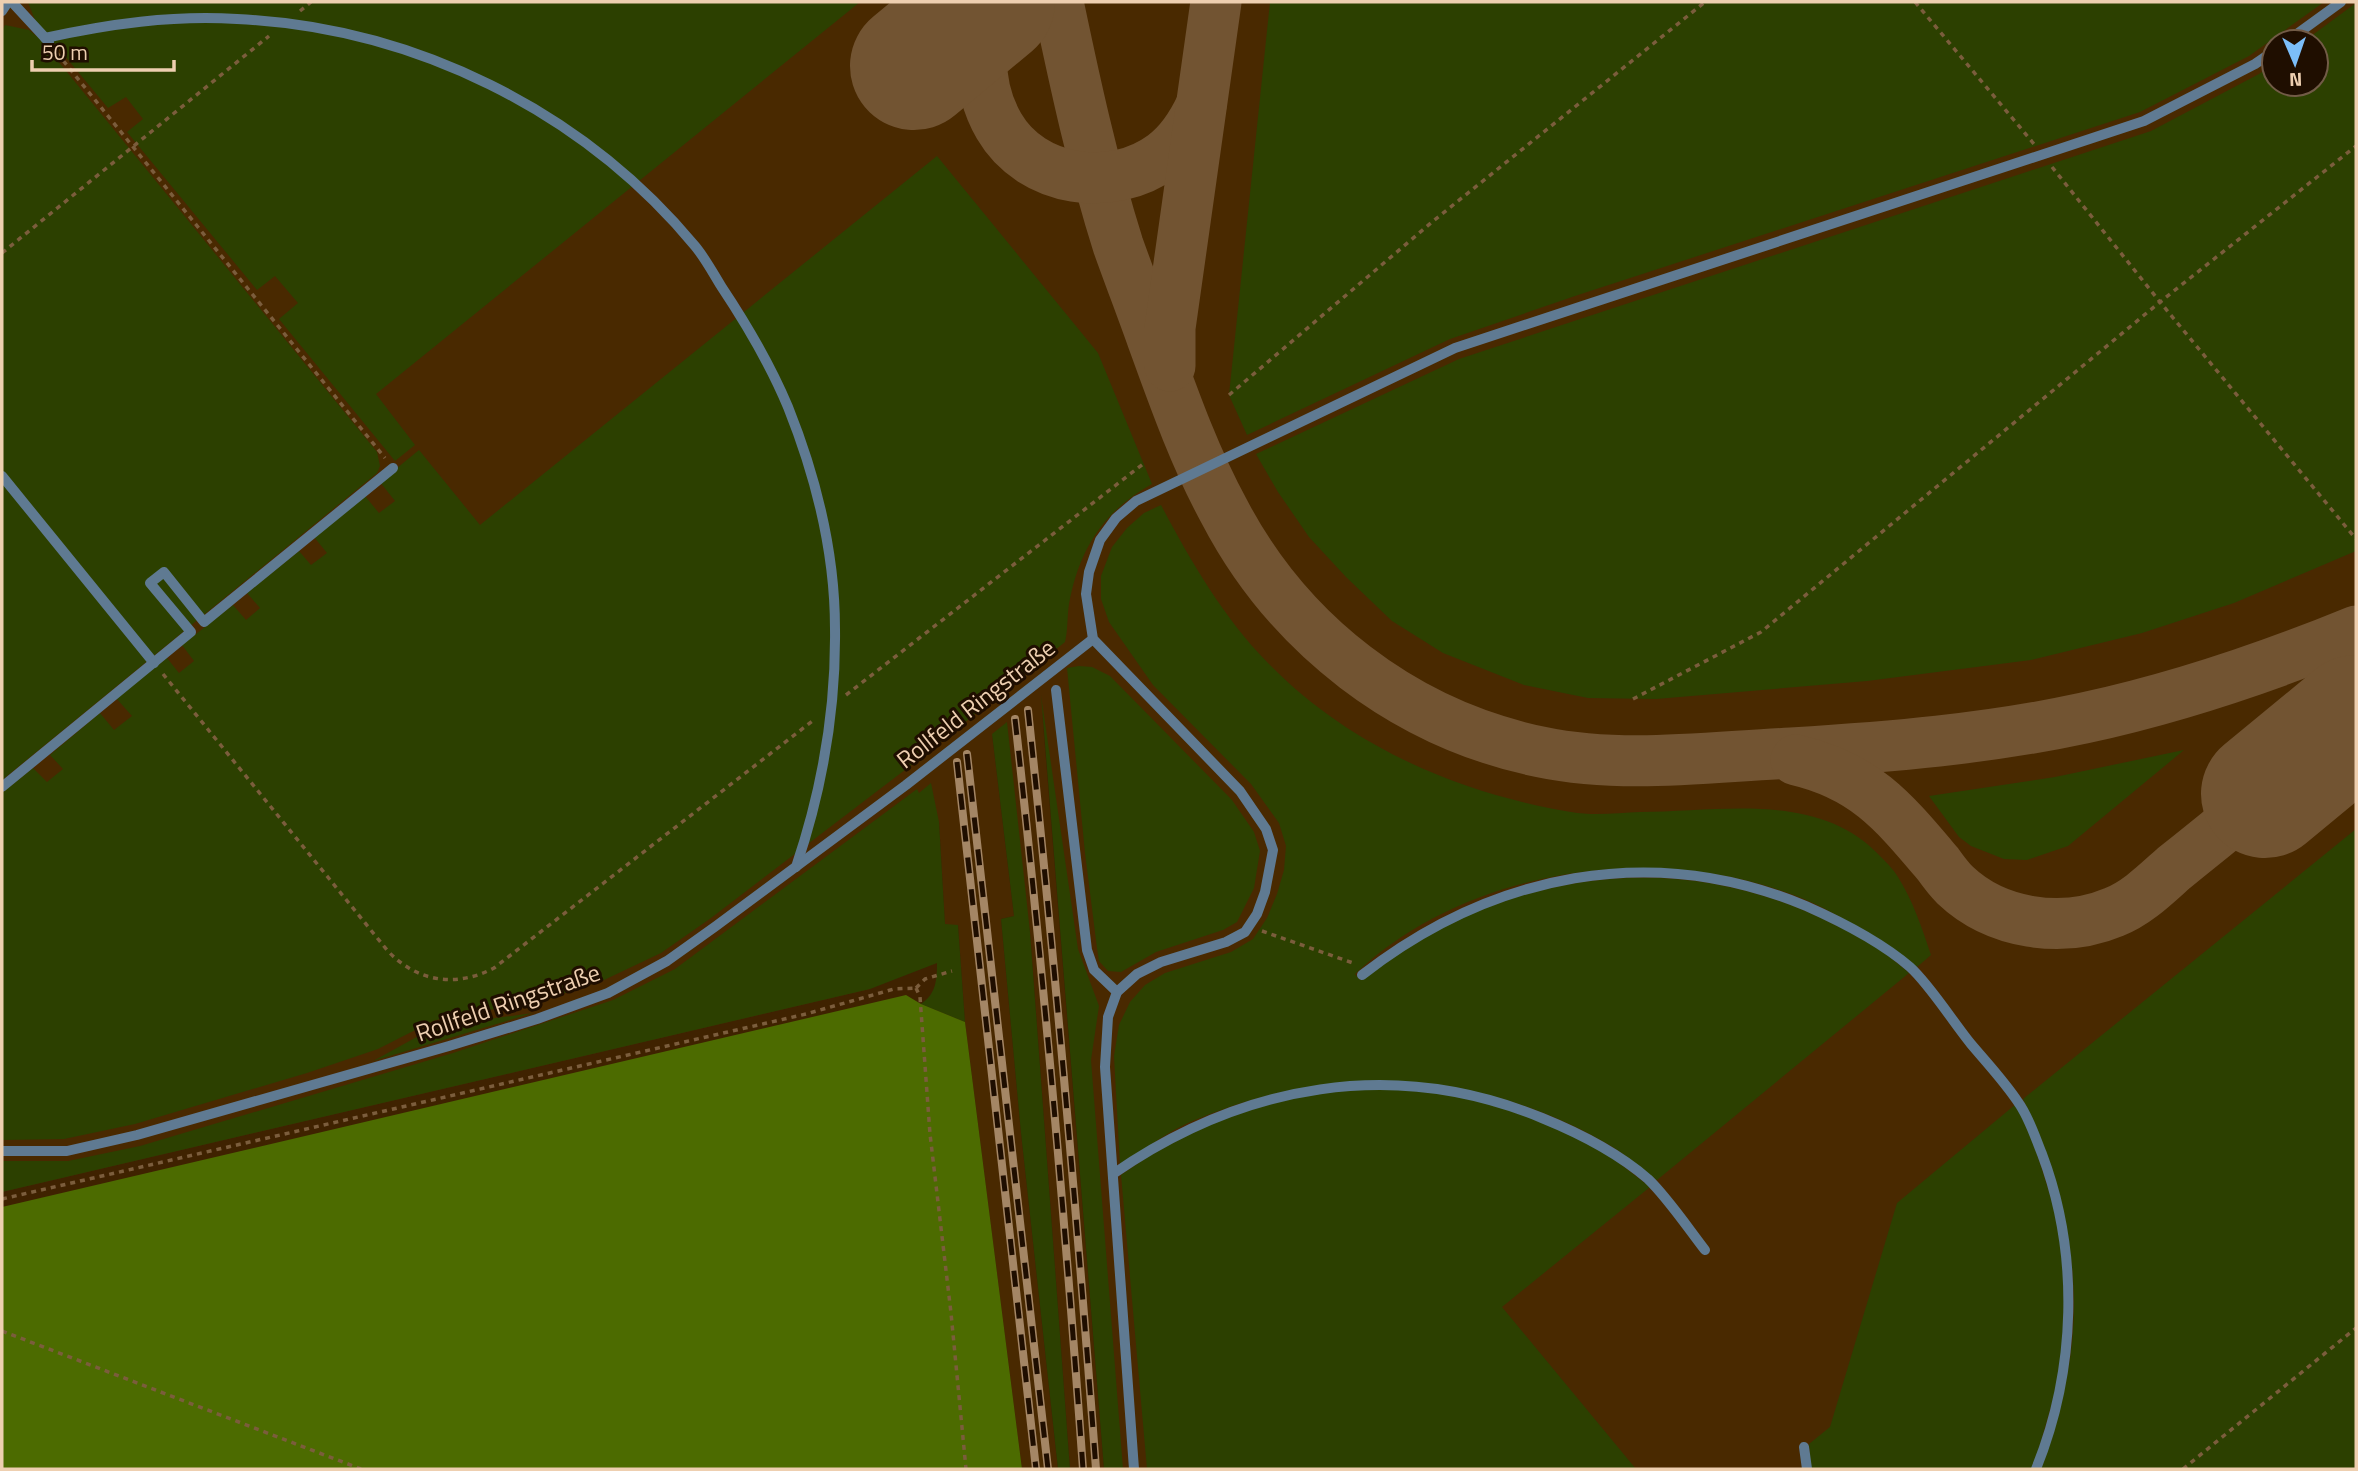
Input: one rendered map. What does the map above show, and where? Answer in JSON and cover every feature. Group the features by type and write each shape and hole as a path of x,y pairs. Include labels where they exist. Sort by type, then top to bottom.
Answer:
{"lane":[{"path":"2,11 10,2 47,40 121,23 160,19 237,19 285,23 352,35 391,46 442,64 504,91 539,111 606,157 636,183 696,247 761,351 780,388 809,467 823,521 833,589 835,631 827,754 796,867"},
{"path":"2306,28 2342,2"},
{"path":"1134,1469 1105,1068 1108,1017 1117,992 1137,974 1161,962 1226,942 1250,927 1271,870 1273,850 1266,829 1240,791 1143,694 1093,639 1086,594 1088,572 1100,540 1116,518 1136,501 1455,348 2144,121 2260,61"},
{"path":"2,788 191,632 150,583 164,572 204,622 393,468"},
{"path":"2,476 154,663"},
{"name":"Rollfeld Ringstraße","path":"2,1151 67,1151 137,1135 321,1084 537,1019 608,993 667,961 796,867 1093,639"},
{"path":"1056,690 1087,950 1094,970 1117,992"},
{"path":"1366,971 1419,934 1449,918 1514,892 1582,877 1652,873 1722,880 1789,899 1853,929 1911,969 2019,1103 2034,1135 2055,1196 2066,1260 2068,1325 2053,1421 2036,1469"},
{"path":"1113,1174 1197,1124 1258,1102 1290,1094 1344,1087 1387,1085 1422,1088 1458,1093 1526,1111 1590,1140 1649,1180 1705,1250"},
{"path":"1804,1447 1807,1469"}],"path":[{"path":"2,253 311,2"},
{"path":"1229,396 1432,222 1705,2"},
{"path":"1914,2 2043,155 2160,302 2356,539"},
{"path":"47,40 393,468"},
{"path":"1633,699 1761,632 2160,302 2356,146"},
{"path":"154,663 396,959 418,974 443,980 470,978 494,968 1143,464"},
{"path":"1250,927 1366,971"},
{"path":"2,1199 793,1017 894,989 916,988 925,979 951,971"},
{"path":"916,988 920,997 929,1120 966,1469"},
{"path":"2183,1469 2356,1328"},
{"path":"2,1331 361,1469"}],"shaded area":[{"path":"2,2 2356,2 2356,1469 1118,1469 1042,712 1104,1469 1070,1469 1030,932 992,734 1014,916 1001,919 1021,1133 1058,1469 1022,1469 965,1022 958,925 945,925 939,822 870,989 2,1192"}],"green space":[{"path":"28,2 860,2 376,394 415,445 395,461 279,319 298,303 275,276 257,290 127,132 143,119 126,97 108,108 35,20"},
{"path":"1270,2 2324,2 2288,28 2260,28 2260,48 2249,56 2140,112 1450,339 1247,435 1229,395"},
{"path":"2356,3 2356,551 2234,603 2142,633 2031,660 1867,681 1656,699 1588,698 1524,685 1443,653 1392,621 1309,537 1256,454 1459,359 2151,131 2260,73 2260,98 2330,98 2330,28 2322,28"},
{"path":"5,25 29,30 40,39 377,452 380,466 377,473 2,780 2,31"},
{"path":"937,156 1098,353 1152,484 1107,520 1087,549 1073,584 1065,642 914,763 711,918 661,953 604,980 535,1003 433,1021 378,1049 135,1124 64,1139 2,1140 2,793 33,768 47,782 63,769 50,755 100,713 114,730 132,716 116,698 167,658 179,673 194,661 182,645 233,605 246,620 260,608 247,593 299,551 311,565 327,553 314,537 365,496 379,513 395,501 380,482 419,450 480,525"},
{"path":"1161,505 1208,587 1251,645 1299,692 1369,741 1447,778 1529,804 1571,812 1597,814 1768,809 1799,813 1829,822 1856,836 1894,872 1913,905 1931,955 1917,967 1853,925 1813,903 1757,883 1697,872 1636,868 1574,873 1513,886 1455,908 1402,937 1355,974 1360,980 1422,936 1510,899 1556,887 1603,880 1650,878 1696,881 1743,890 1788,904 1865,940 1909,973 1657,1180 1606,1143 1517,1103 1471,1091 1423,1084 1375,1082 1327,1085 1279,1093 1232,1106 1174,1130 1120,1165 1114,1056 1119,1025 1130,1002 1145,985 1165,973 1231,952 1253,939 1267,918 1277,894 1284,870 1286,846 1279,823 1251,784 1153,685 1109,622 1101,599 1101,576 1112,547 1144,513"},
{"path":"1092,667 1110,676 1232,800 1254,832 1260,851 1254,888 1237,922 1223,930 1156,952 1121,972 1108,971 1099,961 1097,948 1067,668"},
{"path":"1041,695 1078,949 1099,1006 1091,1060 1123,1469 1104,1469"},
{"path":"1007,722 1030,932 1070,1469 1058,1469 1021,1133 1001,919 1014,916 992,734"},
{"path":"2184,750 2068,846 2027,860 2004,859 1971,846 1959,837 1929,796 2055,777"},
{"path":"931,783 939,822 945,924 958,925 965,1022 921,1004 930,996 935,986 937,963 870,989 2,1192 2,1161 68,1161 140,1146 453,1053 613,1000 675,969 917,789 919,793"},
{"path":"2356,829 2356,1469 2040,1469 2067,1376 2074,1305 2068,1234 2060,1199 2050,1164 2023,1099"},
{"path":"906,995 965,1022 1022,1469 2,1469 2,1207"},
{"path":"533,1013 373,1061 424,1033 452,1024"},
{"path":"1365,1088 1428,1091 1498,1104 1550,1122 1602,1150 1650,1187 1502,1307 1636,1469 1147,1469 1121,1175 1149,1156 1215,1120 1308,1093"},
{"path":"2016,1104 2031,1135 2058,1220 2066,1291 2060,1375 2033,1469 1811,1469 1809,1444 1830,1427 1897,1203"}],"taxiway":[{"path":"1058,2 1093,155 1118,245 1185,426 1224,511 1250,556 1281,597 1316,634 1355,667 1397,696 1443,720 1491,739 1541,752 1603,760 1697,759 1901,745 1975,737 2119,710 2222,680 2356,631"},
{"path":"1170,366 1170,328 1216,2"},
{"path":"989,3 983,34 982,66 983,81 992,111 1013,145 1032,160 1052,170 1098,178 1143,168 1163,156 1181,139 1201,106"},
{"path":"1796,760 1841,776 1876,798 1907,828 1953,883 1971,898 2010,916 2052,923 2094,919 2131,904 2265,794"}],"runway":[{"path":"914,66 991,2"},
{"path":"2265,794 2356,719"}],"railway":[{"path":"1028,710 1065,1090 1096,1469"},
{"path":"1015,719 1053,1094 1083,1469"},
{"path":"967,754 1048,1469"},
{"path":"957,762 1036,1469"}]}
